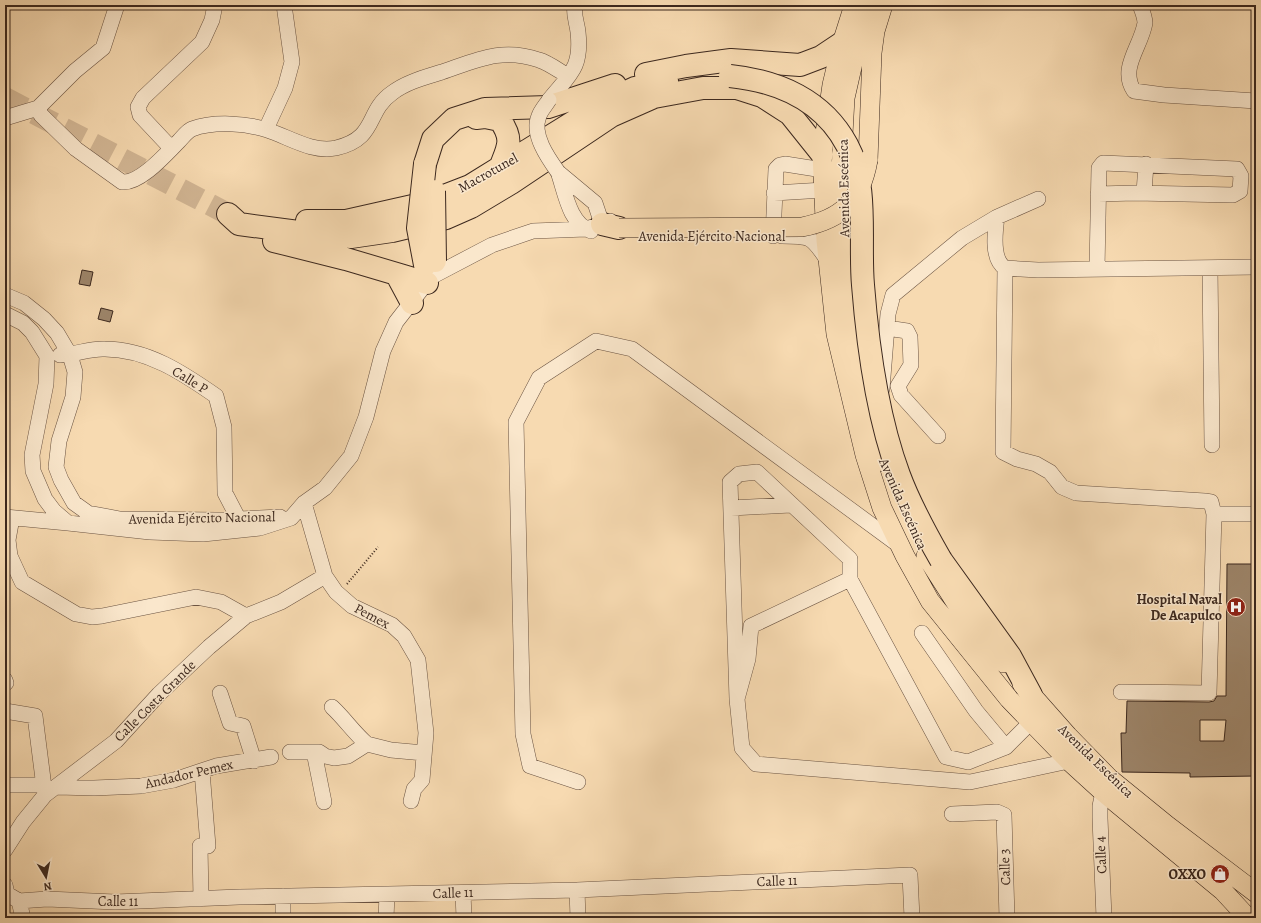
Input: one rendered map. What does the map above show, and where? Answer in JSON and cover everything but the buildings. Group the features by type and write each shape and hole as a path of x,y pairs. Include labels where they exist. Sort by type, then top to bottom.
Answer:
{"highway":[{"path":"641,81 686,66 731,60 800,65 821,57 842,43"},
{"name":"Macrotunel","path":"233,218 244,215 301,220 346,220 426,203 470,186 500,168 601,96 641,81 691,76 730,76 766,82 801,97 829,121 848,146 859,179 863,285 867,328 890,450 899,476 923,527 941,560 1010,656 1031,695"},
{"path":"233,218 306,234 350,237 392,231 446,218 471,207 511,183 611,116 654,97 703,88 737,88 762,96 790,114 822,162"},
{"path":"233,218 273,240 397,275 431,272 418,228 433,139 454,119 485,109 548,107 601,96"},
{"path":"429,163 446,136 463,120 484,117 500,120 507,130 508,147 500,168"},
{"path":"397,275 412,303"}],"main road":[{"path":"854,5 842,43 832,85 822,162 828,261 836,334 865,455 882,508 900,546 930,601 1009,699 1069,761 1103,792 1223,891 1248,918"},
{"name":"Avenida Escénica","path":"868,5 860,32 845,98 841,170 846,259 858,360 868,413 882,456 902,507 931,564 965,617 1068,736 1109,778 1256,893"},
{"path":"602,227 802,227 819,224 843,209 859,190 865,173 875,31 883,5"}],"street":[{"path":"5,118 38,108 75,71 103,48 117,5"},
{"path":"171,148 140,115 138,108 143,98 202,42 212,20 215,5"},
{"path":"266,129 285,88 292,62 284,5"},
{"path":"558,172 595,203 602,227 579,225 574,216 558,172 541,146 538,130 538,117 549,100 577,64 580,48 578,29 573,14 575,5"},
{"path":"1140,5 1145,22 1140,42 1130,63 1128,82 1134,91 1164,95 1256,101"},
{"path":"38,108 41,115 76,149 122,182 129,183 140,177 191,129 221,123 266,129 311,147 335,148 358,140 370,127 378,108 392,93 415,81 489,55 513,54 540,60 568,76"},
{"path":"773,229 776,169 780,165 785,164 822,162"},
{"path":"1096,269 1098,168 1102,163 1237,169 1242,176 1240,191 1233,195 1144,193 1098,194"},
{"path":"1144,193 1146,164"},
{"path":"774,193 825,198"},
{"name":"Avenida Ejército Nacional","path":"773,229 808,220 825,198"},
{"path":"882,456 887,442 882,408 888,314 893,295 951,246 997,217 1038,199"},
{"path":"997,217 994,242 998,258 1002,266 1005,268 1038,270 1256,267"},
{"name":"Avenida Ejército Nacional","path":"8,517 150,532 203,534 260,528 291,518 304,503 325,488 351,456 366,418 383,351 396,322 412,303 431,272 492,245 533,231 602,227 617,219 773,229 815,240 828,261"},
{"path":"1005,268 1003,452 1017,459 1036,464 1050,472 1062,487 1076,493 1205,501 1210,502 1214,514 1209,693 1121,692"},
{"path":"1210,268 1212,445"},
{"name":"Avenida Ejército Nacional","path":"5,295 24,303 44,320 57,333 70,355 75,372 73,397 59,442 56,467 61,480 74,503 88,513 120,519 217,520 274,516 291,518"},
{"path":"5,314 23,323 47,356 46,384 32,455 33,471 45,499 54,511 68,523"},
{"path":"887,328 907,331 910,337 911,366 898,386 901,395 938,436"},
{"path":"578,782 530,766 523,734 516,422 539,378 596,341 632,350 900,546"},
{"name":"Calle P","path":"47,356 70,355 105,349 145,355 193,380 216,396 224,427 225,493 238,518"},
{"path":"1031,722 1006,747 968,762 946,757 850,579 850,559 757,472 739,474 730,482 737,699 742,748 756,764 970,782 1069,761"},
{"name":"Pemex","path":"304,503 325,576 336,592 352,606 377,619 392,624 404,636 413,649 418,660 426,733 422,780 414,789 411,801"},
{"path":"731,508 791,505"},
{"path":"1214,514 1256,514"},
{"path":"8,517 10,556 22,582 76,614 92,617 102,616 196,597 221,602 246,616"},
{"path":"226,532 238,518"},
{"name":"Calle Costa Grande","path":"6,847 23,822 49,789 116,741 159,694 209,647 246,616 281,602 325,576"},
{"path":"737,699 748,659 751,626 850,579"},
{"path":"922,633 976,711 1006,747"},
{"path":"220,693 230,723 244,726 254,761"},
{"path":"332,707 367,744 391,750 424,753"},
{"path":"5,711 35,716 49,789"},
{"path":"290,752 314,752 334,758 348,756 367,744"},
{"path":"314,752 324,802"},
{"name":"Andador Pemex","path":"5,785 49,789 142,786 174,780 216,766 254,761 271,757"},
{"path":"201,899 200,846 208,846 202,771"},
{"name":"Calle 4","path":"1103,792 1100,806 1100,818 1104,918"},
{"name":"Calle 3","path":"952,814 997,812 1004,815 1007,918"},
{"name":"Calle 11","path":"19,901 47,899 116,902 283,896 577,890 910,875 912,918"},
{"path":"5,885 7,894 19,901 23,918"},
{"path":"577,890 578,918"},
{"path":"463,893 464,918"},
{"path":"386,895 386,918"},
{"path":"283,896 283,918"}],"path":[{"path":"336,592 350,582 378,547"}],"tunnel":[{"path":"5,98 228,214"}],"place":[{"name":"Hospital Naval De Acapulco","path":"1236,607"},
{"name":"OXXO","path":"1220,874"}]}
